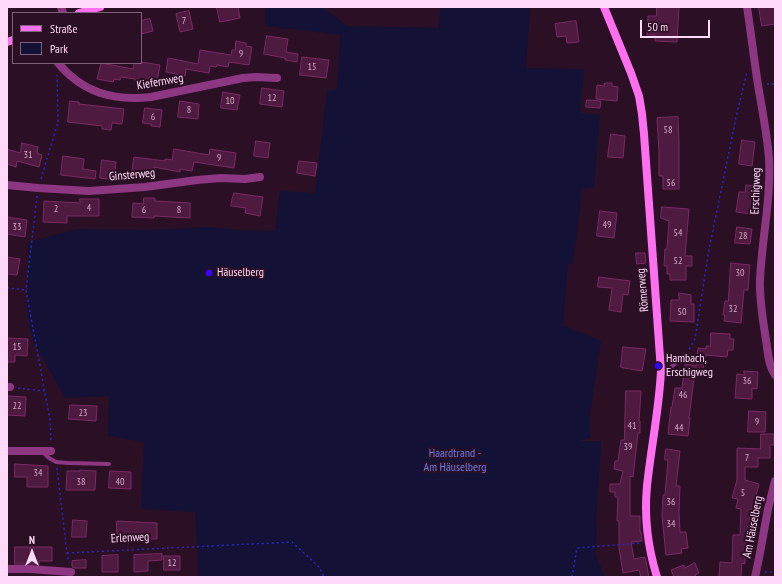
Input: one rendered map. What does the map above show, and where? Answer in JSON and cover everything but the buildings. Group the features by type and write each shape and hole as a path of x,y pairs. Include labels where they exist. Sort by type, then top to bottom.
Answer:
{"street":[{"path":"82,12 100,7"},
{"name":"Römerweg","path":"604,7 631,73 642,114 661,376 647,487 647,524 649,543 657,577"},
{"name":"Erschigweg","path":"747,7 766,133 769,171 768,206 760,280 760,295 769,360 775,375"},
{"name":"Kiefernweg","path":"57,67 92,90 108,96 137,99 243,78 277,78"},
{"name":"Ginsterweg","path":"7,185 89,190 145,187 221,178 245,179 260,177"},
{"path":"7,451 52,451"},
{"name":"Am Häuselberg","path":"754,577 775,481"},
{"path":"7,569 71,572"}],"lane":[{"path":"661,376 686,354"},
{"path":"42,451 56,462 108,464"}],"path":[{"path":"686,354 696,339 709,249 746,75 748,70 755,63"},
{"path":"52,451 50,420 26,290 38,188 58,122 57,67"},
{"path":"7,288 26,290"},
{"path":"9,387 44,391"},
{"path":"56,462 67,553 71,572"},
{"name":"Erlenweg","path":"67,553 292,542 319,566 324,577"},
{"path":"572,577 578,548 649,543"}],"green space":[{"name":"Haardtrand - Am Häuselberg","path":"265,7 322,7 347,26 438,28 441,7 530,7 526,68 584,69 580,113 600,115 594,187 582,189 573,264 568,264 563,325 601,341 590,415 590,438 577,441 601,441 596,525 596,556 605,577 199,577 195,512 141,509 144,442 108,436 109,396 65,398 33,341 27,316 28,242 78,229 148,230 210,227 275,231 280,191 315,193 327,91 337,89 340,35 265,26"}],"place":[{"name":"Häuselberg","path":"209,273"},
{"name":"Hambach, Erschigweg","path":"658,366"}]}
